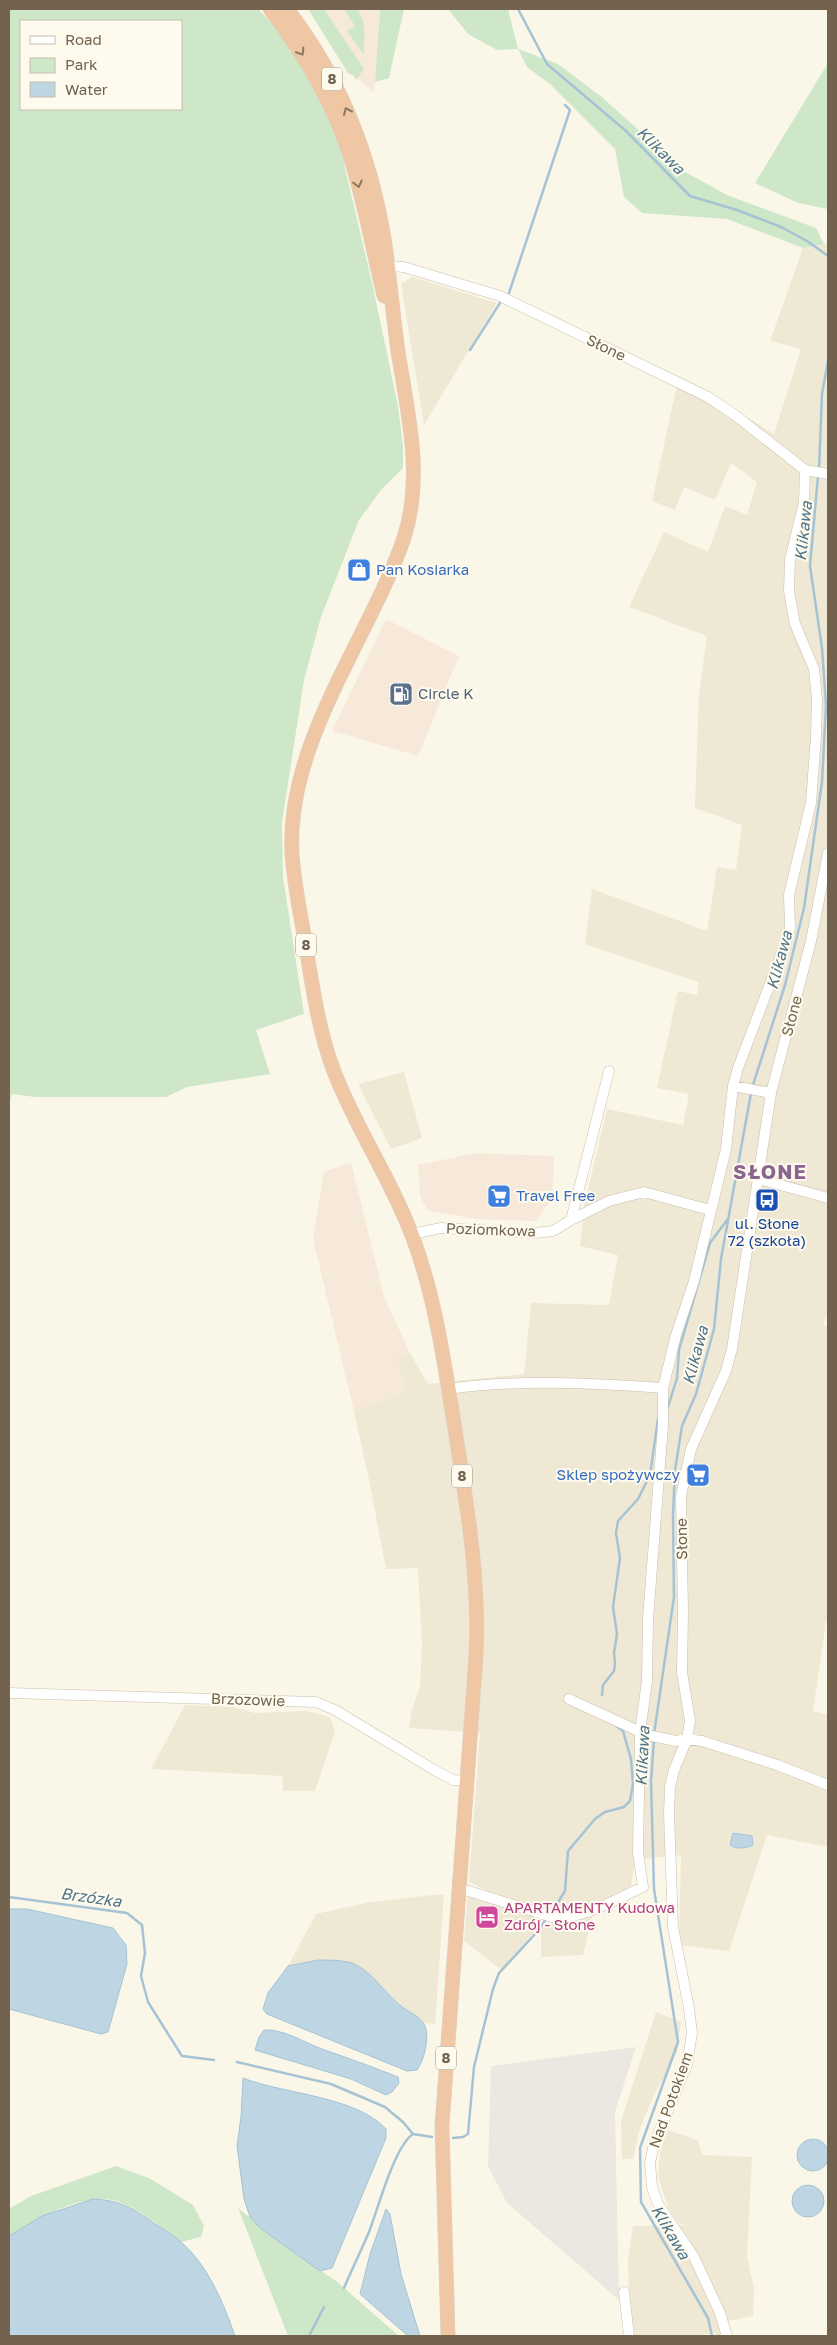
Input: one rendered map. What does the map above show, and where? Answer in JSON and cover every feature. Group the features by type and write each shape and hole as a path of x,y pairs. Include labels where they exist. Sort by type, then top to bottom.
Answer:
{"highway":[{"name":"8","path":"270,9 308,64 337,121 357,180 382,267"},
{"name":"8","path":"287,9 322,61 353,123 375,194 382,267 412,439 413,482 408,520 388,576 320,722 305,761 296,797 292,841 295,883 318,1017 325,1045 349,1106 412,1234 431,1295 470,1527 476,1583 477,1638 442,2145 448,2336"}],"street":[{"name":"Słone","path":"382,267 411,268 500,296 710,398 809,470"},
{"path":"459,1888 552,1917 565,1918 578,1916 643,1887 638,1853 647,1681 648,1619 663,1425 663,1388 676,1335 694,1281 726,1149 738,1087 763,998 790,928 789,895 811,803 816,736 816,681 810,658 795,624 788,574 809,470 828,474"},
{"name":"Słone","path":"672,1906 670,1788 674,1770 687,1739 690,1721 682,1672 681,1652 683,1613 681,1496 691,1448 726,1371 732,1349 771,1093 811,941 828,854"},
{"path":"571,1220 609,1071"},
{"path":"738,1087 771,1093"},
{"path":"759,1179 828,1198"},
{"name":"Poziomkowa","path":"412,1234 440,1228 535,1233 553,1231 610,1201 644,1192 710,1210"},
{"path":"448,1389 486,1385 550,1383 663,1388"},
{"name":"Brzozowie","path":"9,1693 316,1702 335,1710 453,1780 467,1781"},
{"path":"569,1700 643,1734 667,1740 687,1739 702,1741 777,1765 828,1785"},
{"name":"Nad Potokiem","path":"672,1906 675,1944 689,2008 692,2033 687,2065 654,2144 650,2164 651,2178 658,2204 694,2257 720,2313 727,2336"},
{"path":"624,2292 629,2336"}],"shaded area":[{"path":"310,9 380,9 374,93 350,72"},
{"path":"828,243 828,1314 823,1324 828,1326 828,1621 826,1621 813,1711 828,1715 828,1847 767,1835 729,1951 679,1945 681,1855 635,1860 631,1889 581,1911 554,1912 489,1892 469,1882 480,1733 409,1728 412,1710 420,1686 422,1644 418,1568 386,1569 354,1411 405,1392 397,1358 410,1353 428,1384 524,1374 531,1303 609,1305 618,1255 580,1246 584,1206 607,1109 683,1125 689,1094 657,1088 678,991 697,995 699,982 585,944 592,889 707,931 717,867 736,870 742,825 695,808 699,693 707,636 629,607 664,532 708,552 725,506 747,515 757,482 731,463 715,500 684,487 675,510 652,501 678,380 710,394 774,434 801,349 770,341 803,248"},
{"path":"412,277 497,303 424,425 401,284"},
{"path":"386,619 459,656 418,756 332,731"},
{"path":"404,1072 422,1138 391,1149 358,1084"},
{"path":"476,1153 554,1156 552,1199 536,1221 475,1219 427,1210 420,1196 418,1165"},
{"path":"351,1162 384,1297 410,1353 397,1358 405,1392 354,1411 313,1239 324,1172"},
{"path":"185,1705 233,1707 255,1713 306,1711 330,1717 335,1732 315,1791 283,1791 282,1776 151,1769"},
{"path":"444,1895 435,2024 424,2023 400,2005 381,1985 350,1963 318,1960 288,1966 316,1914 366,1903"},
{"path":"468,1895 539,1917 534,1934 503,1971 464,1941"},
{"path":"593,1913 583,1955 541,1957 541,1926"},
{"path":"656,2012 681,2022 677,2053 654,2095 640,2128 633,2159 622,2159 621,2121"},
{"path":"636,2047 615,2112 619,2300 507,2203 488,2166 491,2066"},
{"path":"667,2130 698,2140 702,2155 752,2157 747,2256 754,2289 753,2316 728,2321 733,2336 717,2336 716,2333 693,2336 630,2336 628,2259 633,2226 685,2225 676,2221 668,2208 658,2176 660,2152"}],"green space":[{"path":"9,9 258,9 280,32 317,89 338,138 373,287 398,406 403,446 403,468 381,490 359,520 321,617 304,680 282,822 283,877 304,1014 256,1030 270,1074 187,1087 166,1097 35,1097 12,1094 9,1104"},
{"path":"308,9 324,9 364,69 356,80 354,76 348,73"},
{"path":"344,9 357,9 360,14 364,31 364,55 347,31 355,26"},
{"path":"380,9 404,9 389,78 375,82"},
{"path":"448,9 508,9 518,49 497,50 468,34"},
{"path":"518,49 558,64 603,98 685,172 727,195 816,228 824,244 803,248 727,219 642,213 624,197 615,149 551,85 527,67"},
{"path":"828,63 828,209 798,203 755,183"},
{"path":"116,2166 149,2178 193,2205 204,2226 201,2237 181,2242 129,2206 121,2202 99,2199 58,2210 9,2236 9,2209 31,2196"},
{"path":"238,2208 293,2252 336,2281 399,2336 288,2336"}],"water":[{"path":"733,1833 752,1836 753,1845 736,1848 730,1845"},
{"path":"9,1909 27,1909 113,1928 126,1945 127,1964 108,2032 101,2034 9,2009"},
{"path":"318,1960 344,1961 366,1971 395,2001 421,2020 425,2026 427,2042 422,2061 417,2070 407,2071 267,2014 263,2009 268,1993 288,1966"},
{"path":"264,2030 286,2034 389,2073 398,2077 399,2083 392,2092 386,2095 351,2079 255,2050 259,2037"},
{"path":"243,2078 357,2109 373,2118 386,2129 386,2138 332,2268 320,2271 260,2228 250,2217 244,2199 237,2146"},
{"path":"813,2139 824,2144 829,2155 824,2166 813,2171 802,2166 797,2155 802,2144"},
{"path":"808,2185 814,2186 819,2190 823,2195 823,2207 819,2212 814,2216 808,2217 802,2216 797,2212 793,2207 792,2201 793,2195 797,2190 802,2186"},
{"path":"93,2199 111,2201 126,2206 140,2213 180,2241 199,2261 214,2285 235,2336 9,2336 9,2236 42,2216"},
{"path":"386,2209 390,2214 401,2274 420,2336 408,2336 360,2294 370,2254"}],"waterway":[{"name":"Klikawa","path":"518,9 547,64 626,131 690,196 737,210 781,227 807,241 828,256"},
{"path":"509,293 570,110 565,105"},
{"path":"470,350 500,303"},
{"name":"Klikawa","path":"819,470 822,394 828,361"},
{"name":"Klikawa","path":"752,1088 785,985 804,908 822,782 826,705 822,648 810,566 818,476"},
{"name":"Klikawa","path":"654,1734 674,1597 673,1515 675,1470 682,1426 696,1394 714,1329 721,1259 751,1093"},
{"path":"667,1410 677,1378 679,1350 710,1243 727,1220"},
{"path":"602,1695 603,1685 614,1671 615,1664 614,1653 617,1634 613,1607 620,1558 616,1533 618,1521 638,1499 650,1475 658,1419"},
{"path":"553,1910 565,1891 568,1851 595,1819 605,1812 624,1807 630,1801 633,1784 631,1759 623,1731 615,1725"},
{"name":"Klikawa","path":"654,1740 651,1782 654,1889 678,2042 640,2148 641,2202 708,2318 712,2336"},
{"name":"Brzózka","path":"9,1897 127,1913 142,1925 145,1953 141,1976 148,2002 182,2056 214,2060"},
{"path":"453,2138 463,2137 468,2134 474,2067 493,1989 499,1973 538,1931 546,1919"},
{"name":"Brzózka","path":"237,2062 331,2084 385,2107 403,2122 413,2134"},
{"path":"344,2288 369,2232 387,2179 399,2152 413,2134 432,2137"},
{"path":"309,2336 324,2307"}],"place":[{"name":"Pan Kosiarka","path":"359,570"},
{"name":"Circle K","path":"401,694"},
{"name":"Travel Free","path":"499,1196"},
{"name":"ul. Słone 72 (szkoła)","path":"767,1200"},
{"name":"Sklep spożywczy","path":"698,1475"},
{"name":"APARTAMENTY Kudowa Zdrój - Słone","path":"487,1917"}],"district":[{"name":"SŁONE","path":"770,1172"}]}
